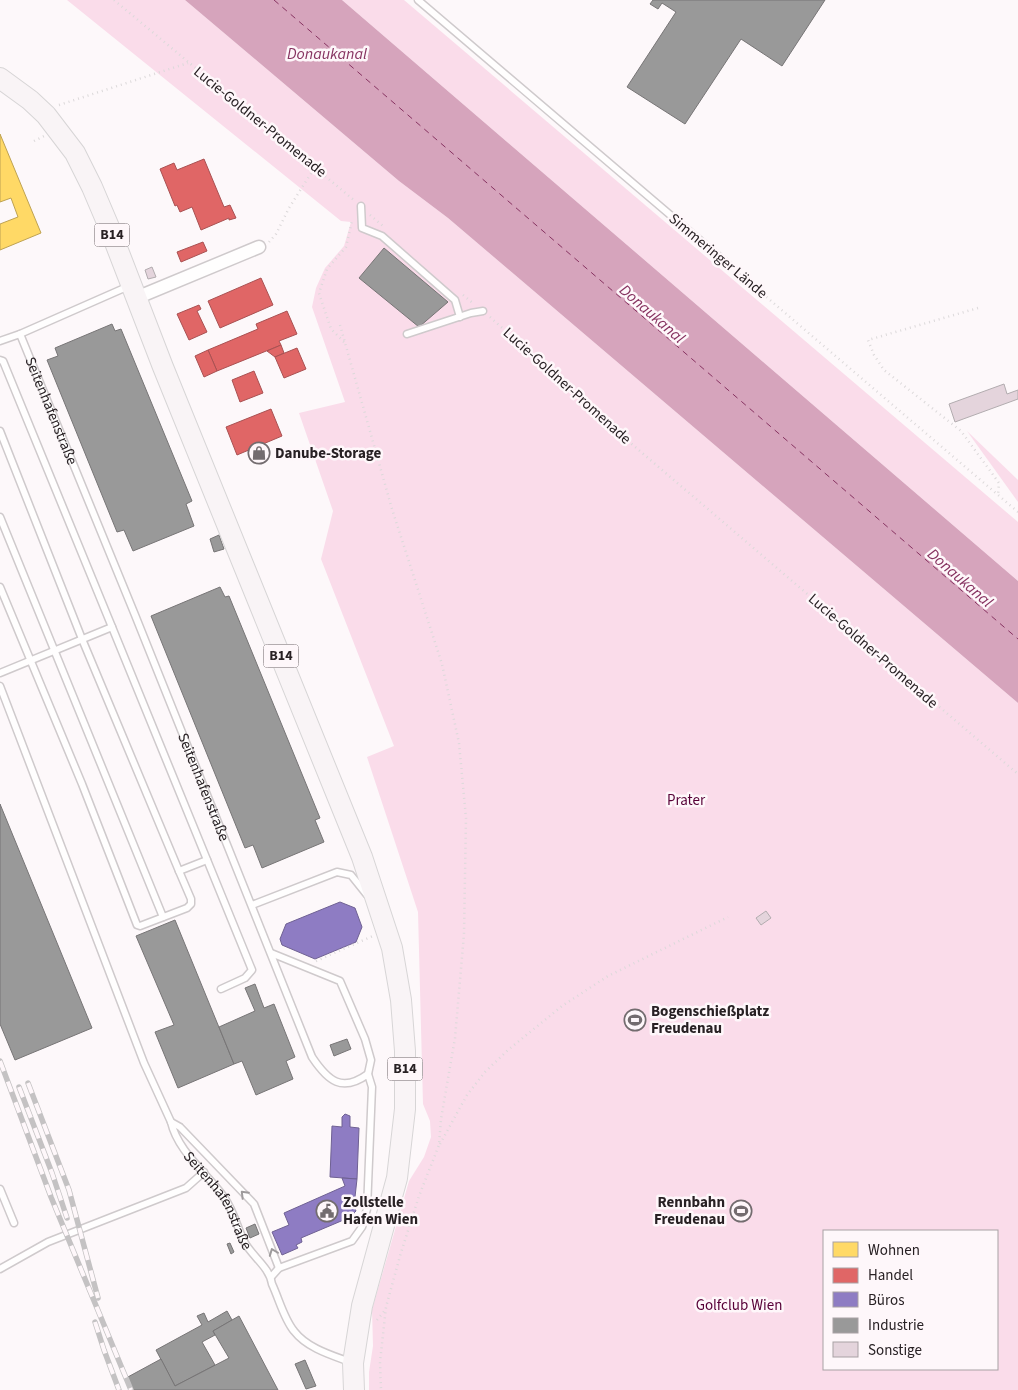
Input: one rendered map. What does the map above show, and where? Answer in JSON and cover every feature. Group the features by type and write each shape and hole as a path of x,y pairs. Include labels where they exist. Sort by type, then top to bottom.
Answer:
{"main road":[{"name":"B14","path":"0,78 30,100 56,126 75,153 92,187 362,857 392,948 401,1000 406,1051 405,1109 397,1178 362,1306 353,1363 354,1390"}],"street":[{"path":"134,292 259,248"}],"lane":[{"name":"Simmeringer Lände","path":"418,0 729,265"},
{"path":"360,206 362,228 382,236 455,300 460,317"},
{"path":"0,341 134,292"},
{"path":"407,334 483,311"},
{"name":"Seitenhafenstraße","path":"20,334 312,1057 321,1071 334,1081 345,1084 357,1082 368,1074"},
{"path":"0,360 3,361 252,970 245,978 221,989"},
{"path":"0,431 82,639 192,904 187,908 140,926 137,925 82,784 0,587"},
{"path":"0,517 163,917"},
{"path":"0,673 112,627"},
{"name":"Seitenhafenstraße","path":"0,686 144,1063 171,1122 174,1133 182,1148 225,1198 236,1217 245,1243 271,1277 272,1284 293,1330 301,1339 335,1357 353,1363"},
{"path":"179,871 207,860"},
{"path":"252,905 337,872 351,875 368,897 384,945 396,970"},
{"path":"271,953 340,981 365,1039 371,1060 368,1074 372,1088 367,1209 362,1227 352,1241 279,1268 271,1277"},
{"name":"Seitenhafenstraße","path":"171,1122 180,1127 254,1204 279,1268"},
{"path":"0,1269 48,1242 186,1188 204,1172"},
{"path":"0,1189 14,1223"}],"path":[{"name":"Lucie-Goldner-Promenade","path":"114,0 389,231"},
{"path":"63,104 188,63"},
{"path":"259,248 267,244 276,234 289,208 315,167"},
{"path":"345,342 331,329 319,293 328,269 346,247 352,220 360,206"},
{"name":"Simmeringer Lände","path":"729,265 1018,512"},
{"name":"Lucie-Goldner-Promenade","path":"461,293 620,434 1018,774"},
{"path":"978,308 868,340 874,355 884,370 961,431 999,483 998,495"},
{"path":"340,325 392,509 442,664 459,743 466,818 464,934 455,1038 441,1119 439,1145"},
{"path":"381,1390 380,1362 386,1308 400,1256 419,1196 439,1145 467,1096 485,1072 508,1050 562,1006 608,976 728,917"},
{"path":"304,966 374,936"}],"green space":[{"name":"Prater","path":"67,0 185,0 399,181 448,218 1018,703 1018,1390 369,1390 369,1372 373,1346 372,1310 409,1181 424,1157 431,1137 430,1121 423,1104 418,912 367,757 394,746 321,559 333,511 299,413 345,402 312,307 316,288 325,268 344,246 351,222 341,221"},
{"path":"342,0 404,0 1018,522 1018,581"},
{"path":"967,431 1018,480 1018,502"}],"water":[{"name":"Donaukanal","path":"185,0 342,0 1018,581 1018,703 448,218 399,181"}],"building: Wohnen":[{"path":"0,134 41,233 0,250 0,224 18,217 11,198 0,202"}],"building: Handel":[{"path":"204,159 224,207 230,205 236,218 229,220 229,218 201,230 192,207 180,212 177,205 175,206 160,169 174,163 177,170"},
{"path":"203,242 207,251 181,262 177,252"},
{"path":"261,278 273,305 220,328 208,301"},
{"path":"199,305 201,309 197,311 207,332 189,340 177,314"},
{"path":"287,311 297,334 279,341 281,345 217,371 208,350 258,329 256,324"},
{"path":"281,345 284,353 275,357 267,351"},
{"path":"297,348 306,369 284,378 275,357"},
{"path":"208,350 217,371 204,377 195,356"},
{"path":"254,371 263,393 240,402 232,380"},
{"path":"271,409 282,436 237,455 226,427"}],"building: Büros":[{"path":"340,902 355,908 362,927 356,942 315,959 282,945 280,939 286,924"},
{"path":"345,1114 350,1116 350,1127 359,1128 357,1179 330,1177 332,1126 342,1127 342,1117"},
{"path":"342,1178 357,1179 354,1206 356,1211 353,1216 301,1238 302,1242 296,1245 298,1248 282,1255 272,1232 289,1225 284,1213 345,1186"}],"building: Industrie":[{"path":"653,0 825,0 782,66 741,39 685,124 627,87 676,12 662,3 658,9 650,4"},
{"path":"384,248 448,302 419,327 359,278"},
{"path":"112,324 115,331 121,329 192,501 186,504 194,526 133,551 124,530 117,532 47,360 58,356 55,348"},
{"path":"219,535 224,549 214,552 210,539"},
{"path":"220,587 225,597 229,596 320,818 315,820 324,842 262,868 253,845 245,848 151,616"},
{"path":"0,804 92,1028 15,1060 0,1024"},
{"path":"175,920 234,1064 178,1088 155,1032 174,1025 136,936"},
{"path":"255,984 264,1008 274,1004 295,1057 286,1061 293,1079 256,1095 242,1061 234,1064 219,1027 255,1011 245,988"},
{"path":"347,1039 351,1049 334,1056 330,1045"},
{"path":"255,1224 259,1234 250,1238 246,1228"},
{"path":"230,1243 234,1252 231,1254 227,1244"},
{"path":"227,1311 232,1320 213,1331 215,1335 202,1342 215,1365 175,1386 156,1350 202,1325 197,1316 204,1313 208,1322"},
{"path":"239,1316 278,1390 132,1390 126,1378 161,1359 175,1386 229,1358 213,1331"},
{"path":"305,1360 316,1386 306,1389 295,1364"}],"building: Sonstige":[{"path":"152,267 156,277 148,279 145,270"},
{"path":"1004,384 1007,394 1018,390 1018,399 955,422 949,404"},
{"path":"766,911 771,918 761,925 756,918"}],"ferry route":[{"path":"274,0 1018,639"}],"railway":[{"path":"0,1061 51,1197 131,1390"},
{"path":"28,1083 69,1190 98,1298"},
{"path":"19,1087 67,1218"},
{"path":"95,1322 119,1390"}],"place":[{"name":"Danube-Storage","path":"259,453"},
{"name":"Bogenschießplatz Freudenau","path":"635,1020"},
{"name":"Zollstelle Hafen Wien","path":"327,1211"},
{"name":"Rennbahn Freudenau","path":"741,1211"}],"park label":[{"name":"Golfclub Wien","path":"739,1305"}]}
